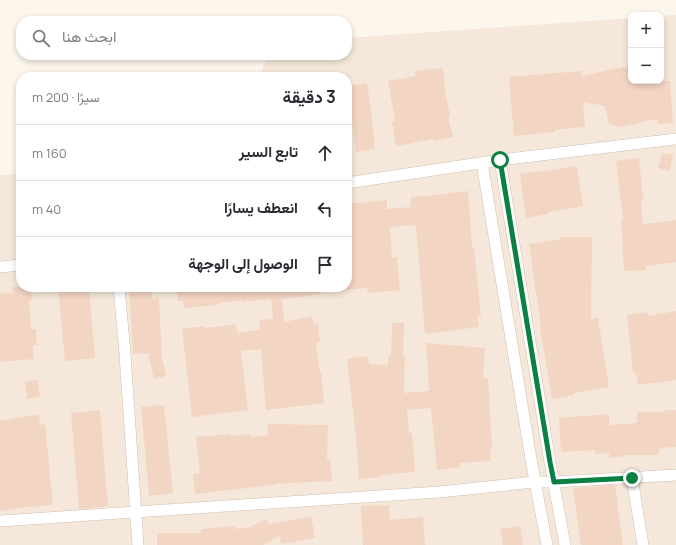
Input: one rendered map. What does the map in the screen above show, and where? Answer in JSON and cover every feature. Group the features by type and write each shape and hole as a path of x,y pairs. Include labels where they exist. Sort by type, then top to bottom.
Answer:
{"street":[{"path":"352,182 500,160 676,139"},
{"path":"500,160 565,545"},
{"path":"482,163 535,482 547,545"},
{"path":"0,267 16,265"},
{"path":"119,292 138,545"},
{"path":"0,521 439,492 535,482 676,475"},
{"path":"632,478 643,545"}],"shaded area":[{"path":"676,15 676,545 0,545 0,175 16,174 16,292 352,292 352,72 262,72 265,60 352,60 352,38 628,18 628,84 664,84 664,16"}],"building":[{"path":"623,67 628,68 628,84 664,84 664,81 670,81 673,123 657,124 657,119 622,127 609,124 605,106 583,102 585,127 514,136 509,77 581,71 581,76"},
{"path":"443,68 446,99 450,117 448,117 453,137 396,146 392,122 395,121 388,81 415,76 415,71"},
{"path":"367,83 375,149 356,152 352,119 352,85"},
{"path":"662,153 673,155 670,171 658,168"},
{"path":"639,158 644,200 641,200 643,224 676,220 676,262 646,266 646,270 624,271 621,220 623,220 616,161"},
{"path":"577,166 583,206 548,212 548,214 526,218 520,174"},
{"path":"468,191 472,248 474,248 481,316 477,316 479,327 425,334 416,225 390,227 392,258 397,257 400,290 368,293 367,288 352,290 352,204 387,200 387,209 411,207 411,197"},
{"path":"561,237 592,237 591,319 598,318 609,387 574,393 574,395 552,399 540,328 529,244 561,239"},
{"path":"12,287 16,287 16,292 31,292 32,300 29,301 31,329 36,329 37,345 33,345 34,359 0,362 0,294 13,293"},
{"path":"58,292 89,292 95,358 65,361"},
{"path":"129,292 152,292 152,299 159,298 162,358 166,376 154,379 148,353 133,354"},
{"path":"177,292 321,292 321,294 282,299 284,322 312,316 314,325 318,324 320,342 316,343 320,372 321,371 324,403 266,410 261,349 241,351 248,410 192,417 182,329 236,324 237,333 260,330 259,320 273,319 271,299 242,302 242,300 218,303 218,305 184,308 183,301 178,301"},
{"path":"676,311 676,380 638,385 636,373 633,373 627,315 648,312 648,316"},
{"path":"392,323 404,323 404,393 429,391 426,343 485,348 483,378 488,378 492,447 490,448 491,461 460,463 460,467 437,470 431,408 407,410 409,433 412,433 415,472 381,475 381,477 359,479 347,359 368,356 369,364 388,365 389,355 391,355"},
{"path":"37,380 40,397 27,399 25,382"},
{"path":"164,405 173,493 149,496 141,407"},
{"path":"100,410 108,506 79,509 71,413"},
{"path":"665,410 676,410 676,447 659,448 659,455 624,455 609,458 609,453 595,454 595,450 561,452 559,418 609,414 609,425 637,423 637,412 665,412"},
{"path":"39,415 40,425 45,424 53,505 0,511 0,421"},
{"path":"267,424 328,425 327,460 330,460 332,481 274,484 195,494 193,474 200,473 196,437 230,434 231,436 251,434 251,437 268,435"},
{"path":"615,485 623,545 581,545 573,488"},
{"path":"389,505 390,520 423,517 425,545 363,545 361,506"},
{"path":"311,517 315,538 281,544 280,536 263,545 157,545 157,533 201,533 201,529 235,526 235,529 250,527 266,519 269,524"},
{"path":"520,526 523,545 503,545 500,529"}],"route":[{"path":"500,160 554,482 632,478"}]}
